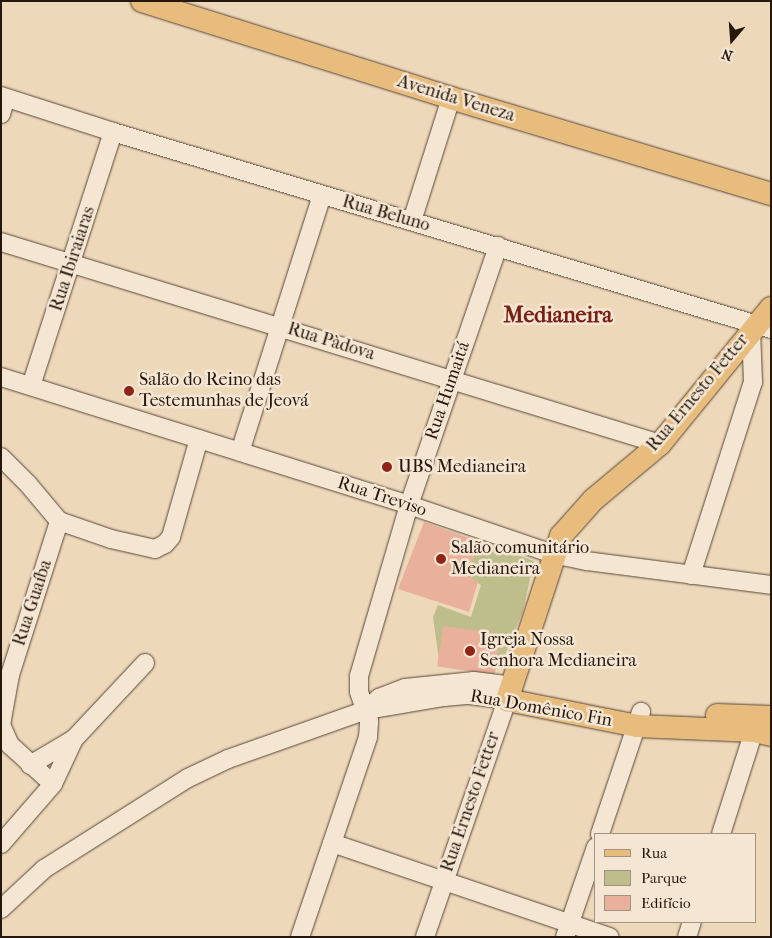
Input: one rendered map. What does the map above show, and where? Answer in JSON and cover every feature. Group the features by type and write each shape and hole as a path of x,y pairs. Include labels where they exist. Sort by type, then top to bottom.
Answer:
{"main road":[{"name":"Avenida Veneza","path":"142,1 214,17 387,70 771,182"},
{"name":"Avenida Veneza","path":"187,1 214,17"},
{"name":"Avenida Veneza","path":"387,70 450,98 771,194"},
{"name":"Rua Ernesto Fetter","path":"509,693 553,554 561,536 573,519 592,500 660,444 759,328 771,308"},
{"name":"Rua Domênico Fin","path":"509,693 639,719 764,725"}],"street":[{"path":"1,114 4,97"},
{"name":"Rua Beluno","path":"4,97 113,132 498,246 759,328"},
{"path":"412,221 450,98"},
{"name":"Rua Ibiraiaras","path":"31,386 113,132"},
{"path":"240,452 322,195"},
{"name":"Rua Pàdova","path":"1,242 452,378 660,444"},
{"name":"Rua Humaitá","path":"300,937 370,730 366,710 358,692 359,676 409,506 498,246"},
{"path":"691,575 750,396 759,328"},
{"name":"Rua Treviso","path":"1,377 409,506 553,554 587,562 771,585"},
{"path":"1,457 28,484 59,521 111,539 155,549 165,544 171,537 198,439"},
{"name":"Rua Guaíba","path":"53,784 10,745 1,725 10,675 59,521"},
{"path":"30,765 74,739 145,663"},
{"name":"Rua Domênico Fin","path":"1,909 44,870 188,778 228,759 366,710 444,697 509,693"},
{"name":"Rua Ernesto Fetter","path":"425,937 509,693"},
{"path":"600,833 639,719"},
{"path":"720,833 764,725"},
{"path":"1,844 53,784 74,739"},
{"path":"332,843 444,880 567,930 609,937"},
{"path":"567,930 594,853"},
{"path":"687,937 692,923"}],"green space":[{"path":"480,542 534,561 523,611 501,665 440,667 433,617 438,605 471,617 481,585 466,575"}],"building":[{"name":"Salão comunitário Medianeira","path":"424,522 480,542 466,575 478,582 469,612 398,589"},
{"name":"Igreja Nossa Senhora Medianeira","path":"443,626 500,634 495,675 437,667"}],"place":[{"name":"Salão do Reino das Testemunhas de Jeová","path":"129,391"},
{"name":"UBS Medianeira","path":"387,467"},
{"name":"Salão comunitário Medianeira","path":"441,559"},
{"name":"Igreja Nossa Senhora Medianeira","path":"470,651"}],"district":[{"name":"Medianeira","path":"558,316"}]}
